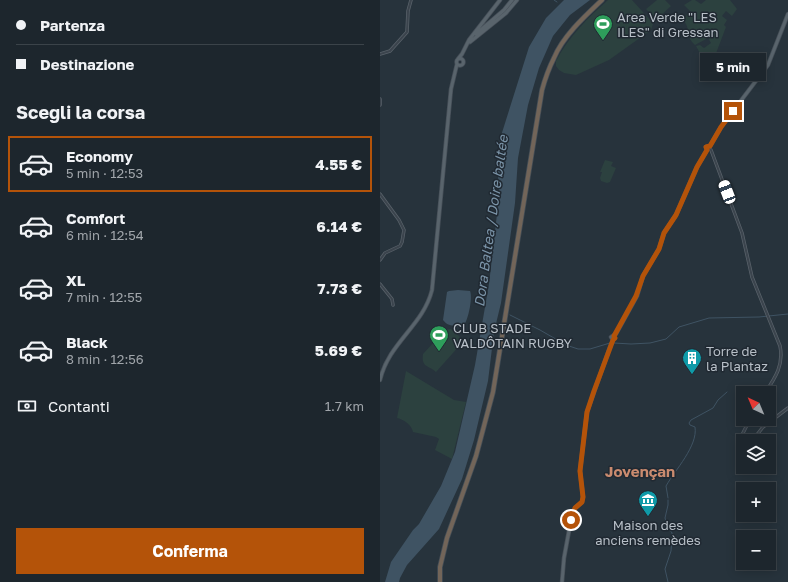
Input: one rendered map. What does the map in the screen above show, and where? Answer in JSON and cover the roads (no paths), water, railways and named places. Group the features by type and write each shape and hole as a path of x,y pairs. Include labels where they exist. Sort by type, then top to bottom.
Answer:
{"highway":[{"path":"439,582 440,552 474,455 492,390 539,91 552,55 559,44 572,26 599,0"}],"main road":[{"path":"380,380 388,358 424,311 432,290 451,89 458,65 457,61 500,0"},
{"path":"468,44 478,32 504,10 512,0"},
{"path":"468,44 506,13 517,0"},
{"path":"562,582 564,558 571,520 575,508 582,502 583,497 580,471 587,412 613,338 636,296 643,276 659,249 664,233 676,215 697,167 707,150 707,146 710,146 721,127 768,65 788,14"},
{"path":"458,65 463,64 462,54"},
{"path":"458,59 462,60"},
{"path":"707,150 711,150 712,147 710,146"}],"street":[{"path":"380,54 390,51 407,32 411,0"},
{"path":"380,99 380,105"},
{"path":"711,150 742,233 752,277 780,344 781,351 778,374 770,386"},
{"path":"380,194 399,220 404,230 400,246 384,253 380,260"},
{"path":"380,284 392,299 393,306"},
{"path":"758,434 763,427 788,408"}],"water":[{"path":"564,0 590,0 570,15 553,36 539,68 528,105 518,158 515,203 501,303 494,332 488,381 474,440 462,479 439,529 407,565 399,582 385,582 391,562 413,530 419,524 441,486 455,452 475,365 489,284 499,192 497,158 500,139 529,47 546,18"},
{"path":"458,290 470,291 471,294 467,320 463,326 456,327 449,325 443,320 447,292"}],"waterway":[{"path":"614,343 650,343 666,339 679,327 709,318 759,317 788,314"},
{"path":"510,315 566,345 578,349 590,349 610,343"},
{"path":"668,498 666,486 690,450 693,442 695,427 689,423 691,420 713,408 718,400 727,392"},
{"path":"668,500 665,518 672,533 671,551 665,569 668,582"}],"place":[{"name":"Area Verde \"LES ILES\" di Gressan","path":"603,41"},
{"name":"CLUB STADE VALDÔTAIN RUGBY","path":"439,352"},
{"name":"Torre de la Plantaz","path":"692,375"},
{"name":"Maison des anciens remèdes","path":"648,517"}],"district":[{"name":"Jovençan","path":"640,472"}],"water label":[{"name":"Dora Baltea / Doire baltée","path":"491,221"}]}
